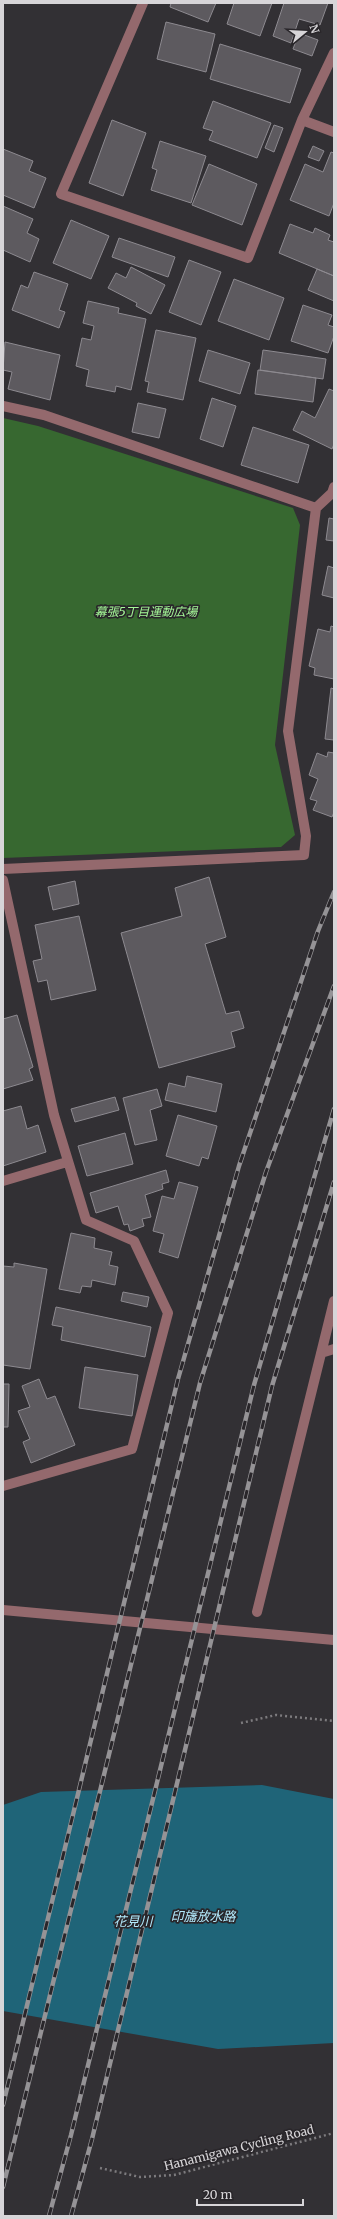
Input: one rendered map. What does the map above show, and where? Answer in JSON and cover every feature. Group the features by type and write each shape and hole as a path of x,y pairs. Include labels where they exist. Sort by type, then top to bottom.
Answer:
{"street":[{"path":"144,3 61,194 248,258 302,120 334,53"},
{"path":"302,120 334,132"},
{"path":"3,406 44,415 316,508"},
{"path":"3,868 304,855 306,836 288,731 316,508 332,492 334,487"},
{"path":"3,880 54,1116 86,1220 134,1241 168,1313 132,1449 3,1486"},
{"path":"3,1181 68,1162"},
{"path":"257,1612 334,1301"},
{"path":"321,1353 334,1349"},
{"path":"3,1610 334,1640"}],"path":[{"path":"241,1723 276,1715 334,1721"},
{"name":"Hanamigawa Cycling Road","path":"100,2168 140,2177 174,2175 334,2133"}],"green space":[{"name":"幕張5丁目運動広場","path":"3,418 38,426 293,508 300,525 275,745 295,835 281,847 3,858"}],"water":[{"name":"印旛放水路","path":"262,1785 334,1799 334,2043 218,2049 3,2011 3,1805 41,1792"}],"building":[{"path":"171,3 216,3 208,22 170,7"},
{"path":"234,3 272,3 260,36 227,24"},
{"path":"284,3 328,3 320,25 299,19 291,43 273,36"},
{"path":"166,22 215,34 206,72 157,59"},
{"path":"299,33 318,40 312,56 293,49"},
{"path":"220,44 301,69 290,103 210,79"},
{"path":"213,101 271,123 257,158 209,140 213,131 203,128"},
{"path":"112,120 146,133 123,196 89,183"},
{"path":"274,125 283,128 274,152 265,148"},
{"path":"160,141 206,156 191,203 151,190 157,170 152,168"},
{"path":"313,146 324,151 319,161 308,157"},
{"path":"3,149 33,161 29,171 46,178 34,208 3,195"},
{"path":"331,152 334,153 334,203 329,216 290,200 305,164 323,172"},
{"path":"209,164 257,184 242,225 192,205"},
{"path":"3,206 33,219 27,233 39,239 30,262 3,250"},
{"path":"71,220 109,236 91,279 53,263"},
{"path":"290,224 313,233 315,228 330,235 328,240 334,242 334,276 279,253"},
{"path":"119,238 175,257 168,277 112,257"},
{"path":"189,260 221,272 201,325 169,312"},
{"path":"131,267 165,285 151,314 136,306 137,303 108,288 116,273 126,278"},
{"path":"317,269 334,276 334,301 308,290"},
{"path":"34,272 68,284 59,310 65,312 59,328 12,310 21,285 28,288"},
{"path":"234,279 284,298 269,340 218,321"},
{"path":"88,301 119,308 118,313 146,319 131,390 116,386 115,392 86,386 89,370 76,366 82,338 91,340 94,326 83,323"},
{"path":"303,305 332,315 328,325 334,327 334,336 328,353 291,341"},
{"path":"156,330 196,338 183,400 147,392 149,382 145,381"},
{"path":"5,342 60,355 50,400 8,389 12,372 3,370"},
{"path":"208,350 250,363 240,394 199,381"},
{"path":"263,350 326,359 323,379 260,370"},
{"path":"258,370 316,378 313,402 255,394"},
{"path":"329,389 334,391 334,444 332,449 293,430 302,411 315,418"},
{"path":"212,398 236,406 223,447 200,439"},
{"path":"138,403 166,409 159,438 132,432"},
{"path":"253,427 309,445 298,483 241,465"},
{"path":"329,518 334,519 334,541 326,540"},
{"path":"328,566 334,568 334,598 322,595"},
{"path":"331,626 334,627 334,679 314,675 315,668 309,666 318,629 330,632"},
{"path":"331,688 334,689 334,740 325,739"},
{"path":"328,752 334,753 334,812 332,817 313,810 317,801 310,799 318,779 309,775 317,753 327,757"},
{"path":"209,877 226,937 205,944 226,1014 239,1011 244,1028 231,1032 235,1047 159,1068 121,933 182,916 175,888"},
{"path":"75,881 79,904 53,910 48,887"},
{"path":"79,916 96,990 51,1000 47,980 38,982 33,961 42,959 35,925"},
{"path":"17,1015 33,1067 29,1069 33,1080 3,1089 3,1019"},
{"path":"187,1076 222,1084 216,1112 165,1100 169,1083 185,1087"},
{"path":"157,1089 162,1106 150,1110 157,1140 135,1145 123,1098"},
{"path":"115,1097 119,1110 75,1122 71,1109"},
{"path":"21,1106 27,1129 38,1125 46,1152 3,1166 3,1111"},
{"path":"178,1115 217,1126 208,1159 202,1157 199,1166 166,1156"},
{"path":"125,1133 133,1164 87,1176 78,1146"},
{"path":"166,1170 169,1182 162,1184 163,1189 145,1195 151,1217 142,1219 144,1226 130,1231 128,1224 124,1225 118,1206 96,1213 90,1193"},
{"path":"179,1182 198,1187 178,1258 159,1252 164,1234 153,1231 162,1196 174,1199"},
{"path":"71,1233 95,1238 94,1248 112,1252 109,1265 118,1267 115,1285 92,1280 91,1287 82,1286 80,1293 59,1289"},
{"path":"14,1263 47,1269 30,1369 3,1365 3,1266 14,1267"},
{"path":"123,1292 149,1297 147,1307 121,1301"},
{"path":"56,1307 151,1327 145,1357 61,1340 63,1327 52,1325"},
{"path":"85,1367 138,1375 132,1416 79,1408"},
{"path":"39,1379 47,1399 55,1396 75,1445 31,1463 23,1442 30,1439 18,1411 30,1407 22,1386"},
{"path":"3,1384 9,1384 8,1427 3,1427"}],"railway":[{"path":"3,2105 178,1379 239,1166 318,931 334,892"},
{"path":"3,2187 200,1383 266,1172 334,986"},
{"path":"49,2216 71,2135 254,1385 334,1109"},
{"path":"71,2216 92,2139 272,1386 334,1182"}],"water label":[{"name":"花見川","path":"133,1921"}]}
